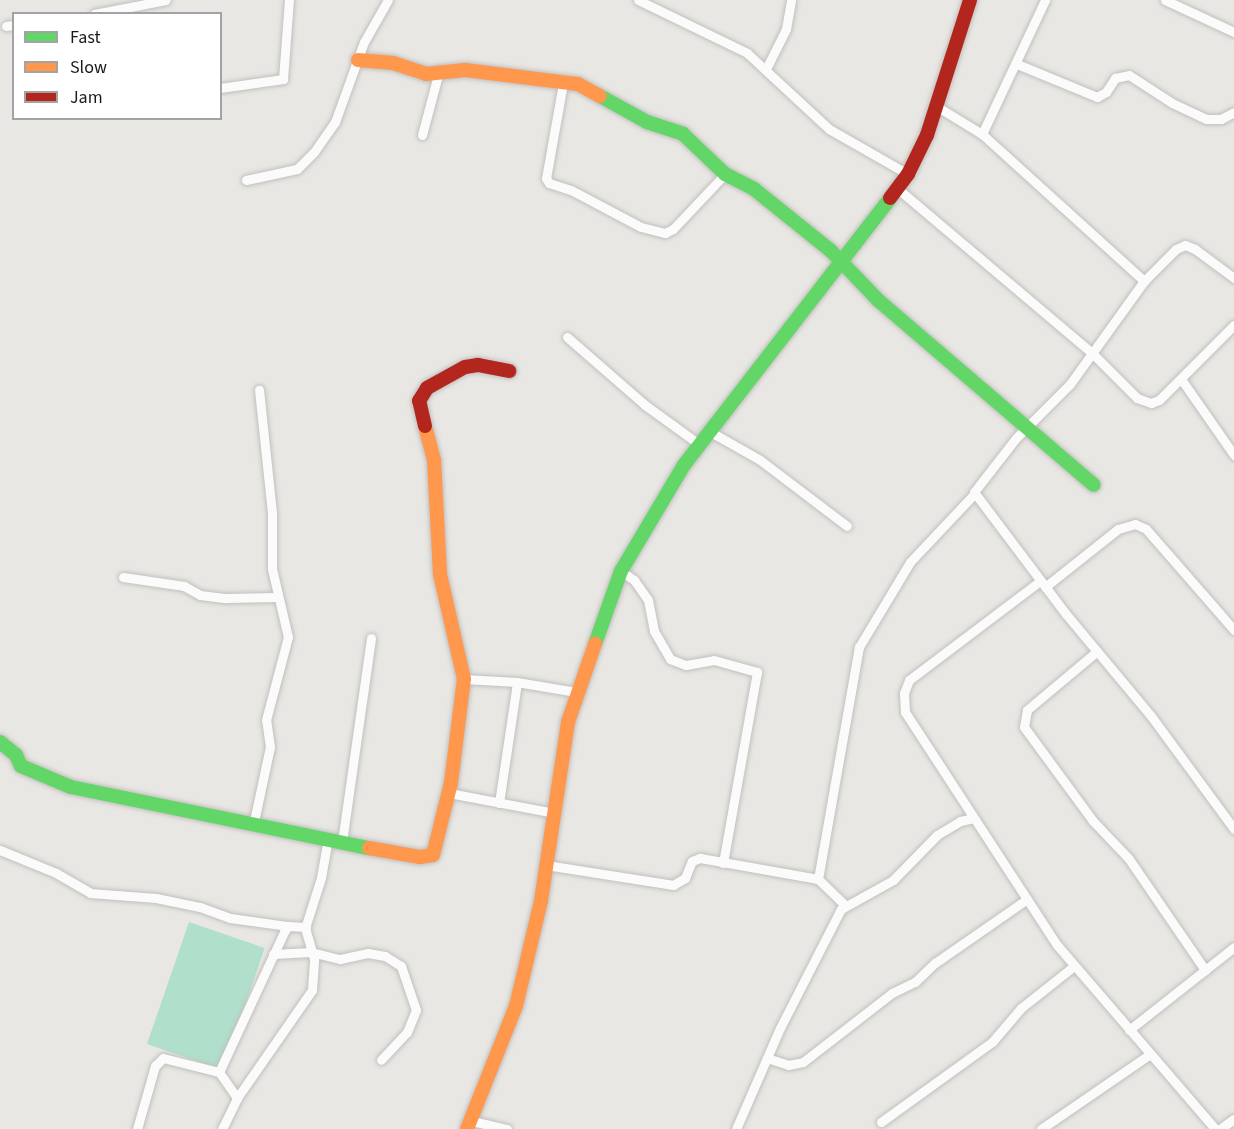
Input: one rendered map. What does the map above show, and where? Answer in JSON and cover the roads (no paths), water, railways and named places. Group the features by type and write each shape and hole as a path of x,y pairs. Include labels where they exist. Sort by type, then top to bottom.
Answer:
{"street":[{"path":"104,12 166,0"},
{"path":"222,88 283,79 289,0"},
{"path":"246,180 284,174 305,164 335,122 368,33 388,0"},
{"path":"638,0 736,46 766,69 829,129 908,174"},
{"path":"766,69 786,29 791,0"},
{"path":"507,1129 470,1125 516,1006 546,865 564,744 576,692 621,571 679,473 709,431 842,264 908,174 936,106 970,0"},
{"path":"982,134 1017,64 1045,0"},
{"path":"1166,0 1234,32"},
{"path":"358,60 393,63 421,73 465,70 578,84 654,126 683,134 725,174 754,189 842,264 878,300 1094,485"},
{"path":"1017,64 1097,97 1106,92 1115,78 1130,75 1172,103 1207,119 1221,119 1234,112"},
{"path":"422,135 440,70"},
{"path":"563,83 546,178 549,183 571,190 641,227 665,233 673,229 725,174"},
{"path":"936,106 982,134 1144,281"},
{"path":"897,189 1092,353 1119,384 1151,403 1159,400 1234,326"},
{"path":"818,879 859,647 910,562 974,494 978,482 1027,427 1070,384 1144,281 1185,246 1203,254 1234,278"},
{"path":"567,338 645,405 700,445"},
{"path":"0,742 16,754 21,766 58,783 253,826 420,857 433,855 439,843 449,793 465,679 440,573 434,460 419,401 427,388 465,367 509,371"},
{"path":"1181,379 1233,452"},
{"path":"253,826 270,747 266,720 288,637 288,624 276,597 259,390"},
{"path":"709,431 760,460 847,526"},
{"path":"974,494 1096,652 1151,716 1234,829"},
{"path":"1215,1129 1074,966 1027,899 905,712 905,688 909,680 1118,529 1135,524 1158,542 1234,630"},
{"path":"621,571 634,580 648,600 654,632 670,659 686,665 714,660 750,667 757,672 723,863"},
{"path":"123,577 184,586 200,595 226,598 276,597"},
{"path":"342,842 371,638"},
{"path":"1096,652 1024,712 1024,727 1093,821 1129,859 1205,970"},
{"path":"465,679 517,682 576,692"},
{"path":"499,803 517,682"},
{"path":"449,793 555,813"},
{"path":"736,1129 767,1058 844,905 886,885 937,835 960,821 974,818"},
{"path":"222,1129 237,1098 309,999 314,982 313,953 306,927 321,878 328,840"},
{"path":"0,850 56,873 90,893 156,898 200,907 230,918 306,927"},
{"path":"546,865 674,885 685,878 694,859 818,879 844,905"},
{"path":"767,1058 788,1065 803,1062 892,993 915,982 935,963 1027,899"},
{"path":"219,1072 288,926"},
{"path":"1129,1030 1234,947"},
{"path":"273,954 313,953 340,959 377,954 401,966 416,1010 407,1032 381,1060"},
{"path":"881,1122 992,1042 1021,1008 1074,966"},
{"path":"1041,1129 1150,1054"},
{"path":"137,1129 160,1059 219,1072 237,1098"},
{"path":"1220,1129 1234,1119"}]}
